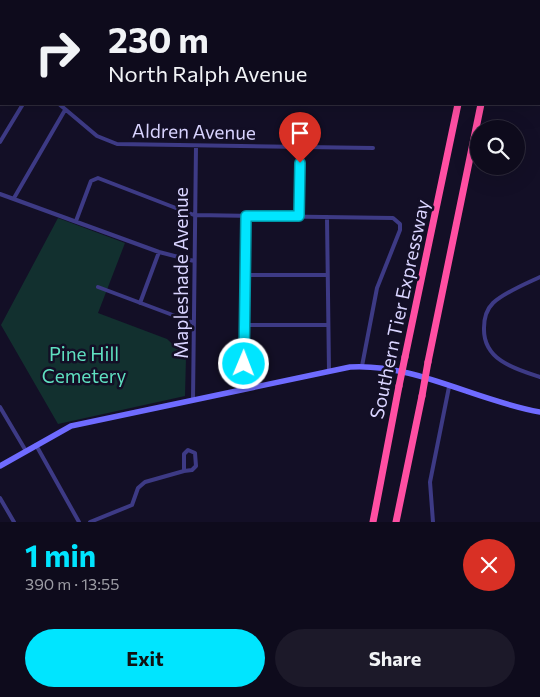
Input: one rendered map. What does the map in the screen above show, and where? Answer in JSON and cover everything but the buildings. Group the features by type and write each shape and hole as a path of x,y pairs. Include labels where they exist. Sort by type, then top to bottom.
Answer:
{"highway":[{"name":"Southern Tier Expressway","path":"373,520 458,105"},
{"name":"Southern Tier Expressway","path":"397,520 480,105"}],"street":[{"path":"0,142 22,105"},
{"name":"Aldren Avenue","path":"60,105 108,142 117,144 372,148"},
{"path":"14,198 65,110"},
{"name":"Mapleshade Avenue","path":"193,400 196,146"},
{"path":"299,216 301,196 300,146"},
{"path":"76,221 91,181 98,178 194,215 394,218 399,222 400,230 374,301 362,366"},
{"path":"0,194 159,252 194,262"},
{"path":"244,388 246,216"},
{"path":"327,216 329,370"},
{"path":"140,303 159,252"},
{"path":"246,275 327,275"},
{"path":"540,277 492,304 485,318 484,332 491,352 501,362 540,377"},
{"path":"98,287 194,323"},
{"path":"244,325 327,325"},
{"path":"0,466 71,426 329,370 362,366 395,369 487,400 540,412"},
{"path":"433,522 430,482 449,387"},
{"path":"0,407 26,451"},
{"path":"36,445 79,522"},
{"path":"90,522 132,505 138,488 145,482 184,472 195,468 194,451 186,452 184,472"},
{"path":"0,498 14,522"}],"green space":[{"name":"Pine Hill Cemetery","path":"58,218 125,243 98,313 167,339 186,357 185,396 58,424 1,325"}],"route":[{"path":"244,364 246,216 299,216 301,196 300,163"}]}
